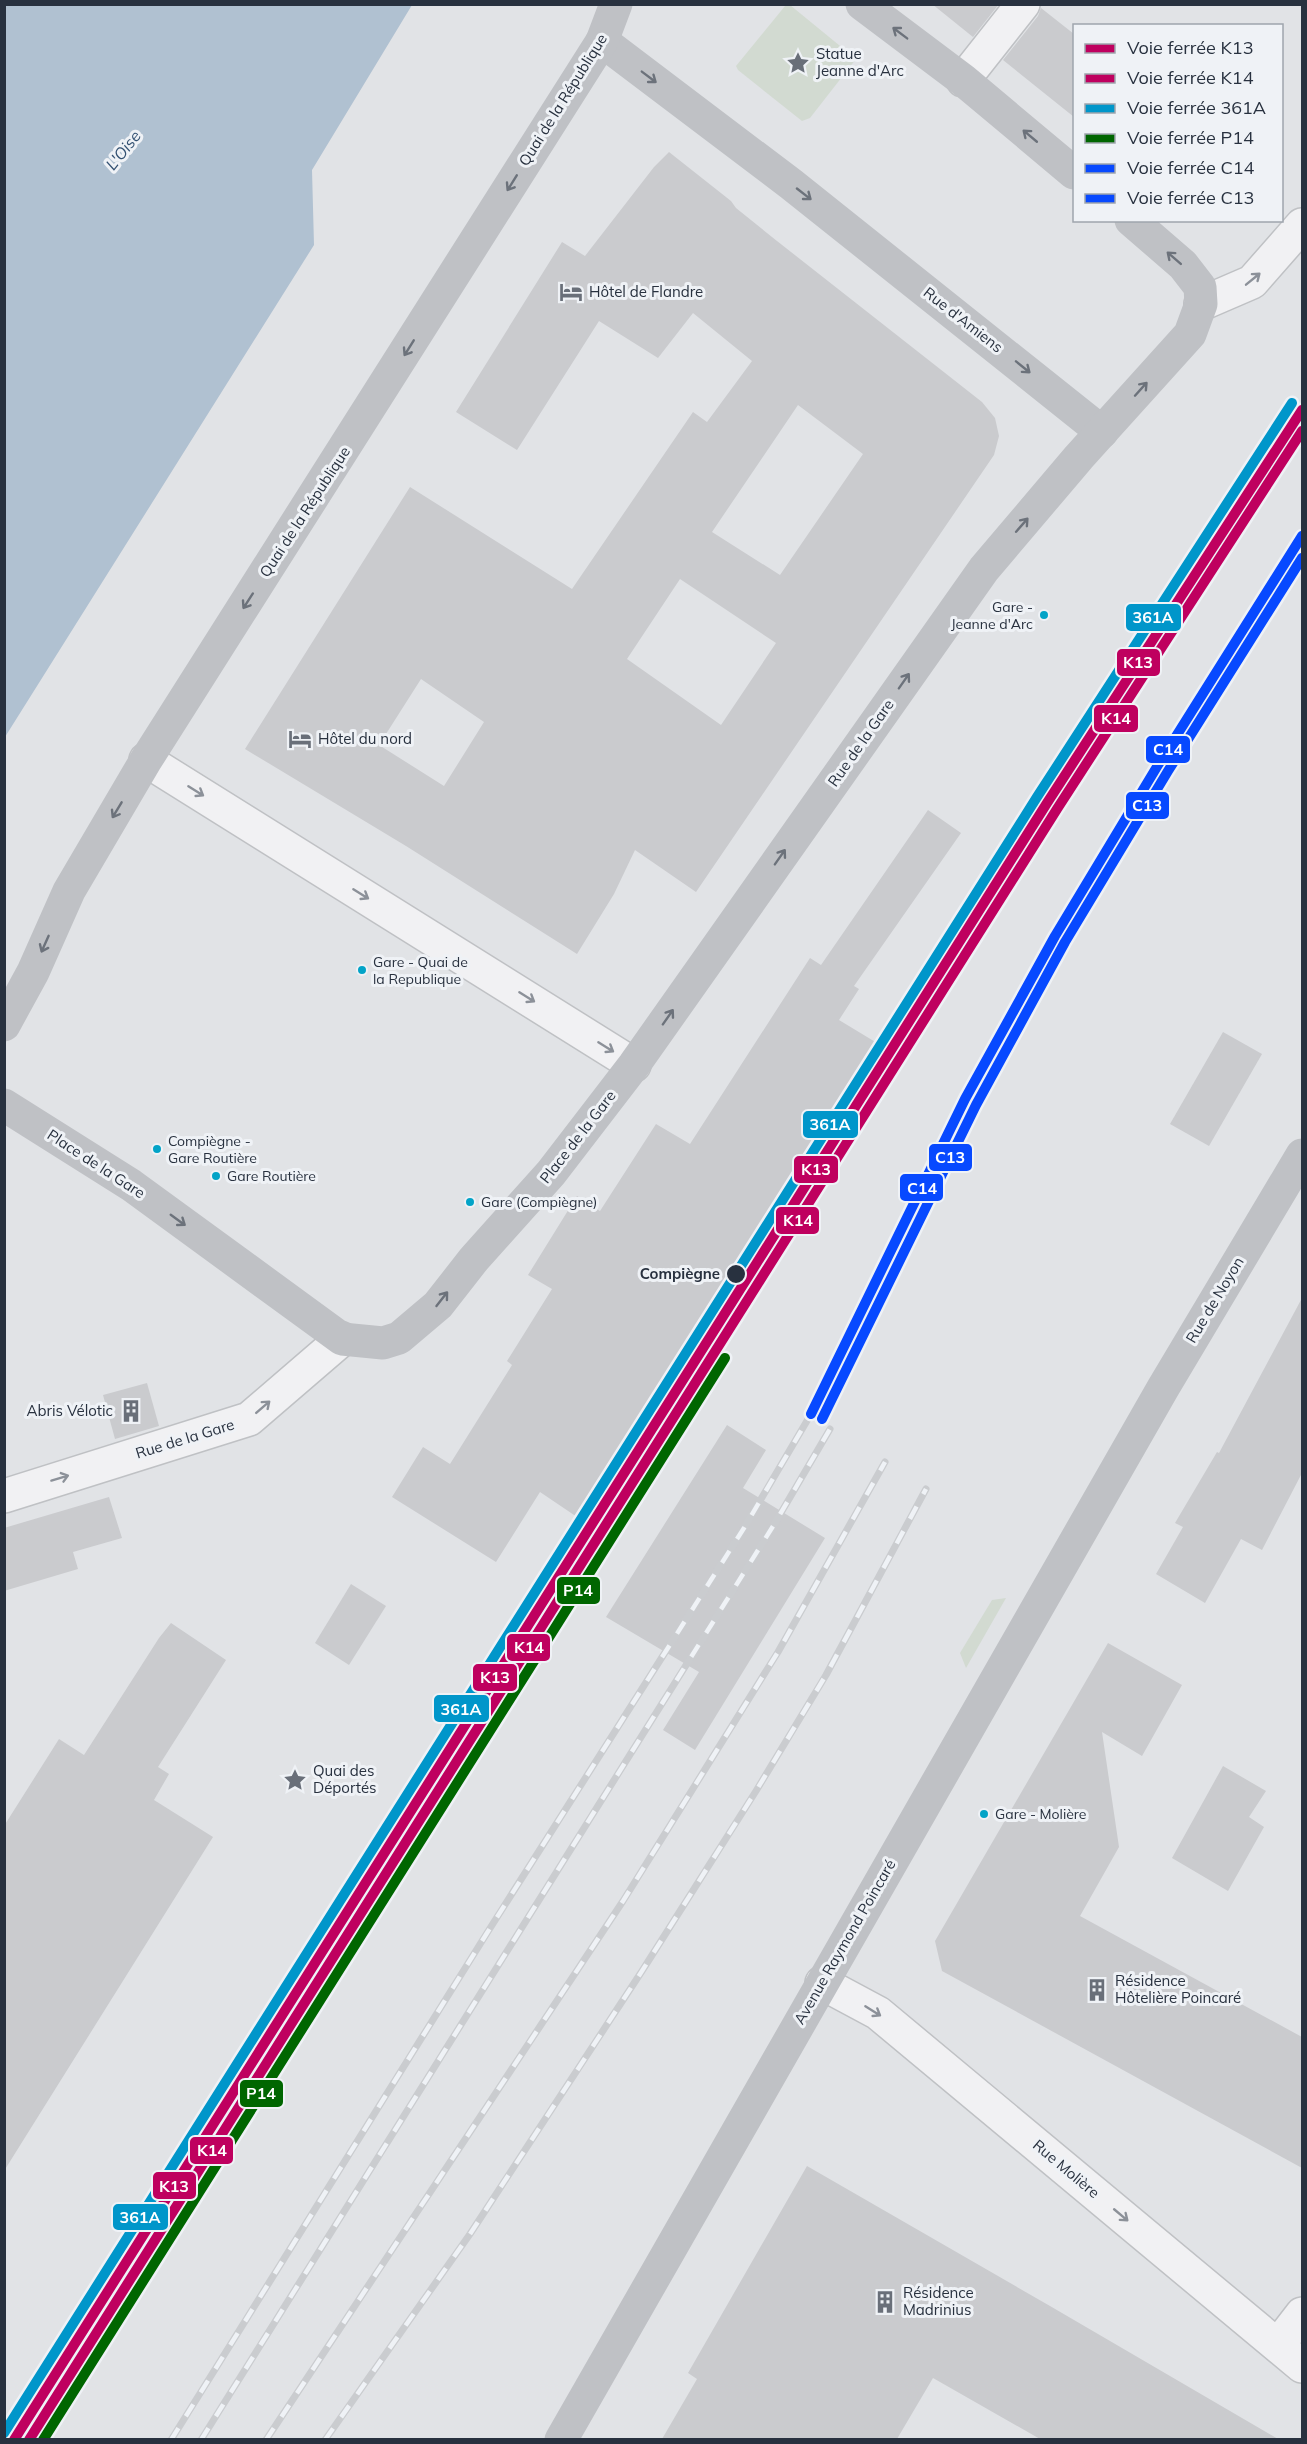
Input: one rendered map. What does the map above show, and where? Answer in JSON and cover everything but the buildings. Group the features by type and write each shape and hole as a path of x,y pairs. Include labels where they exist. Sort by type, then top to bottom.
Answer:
{"street":[{"name":"Quai de la République","path":"4,1025 33,972 69,891 146,760 602,41 616,4"},
{"path":"862,4 963,80 1073,172"},
{"path":"963,80 1023,4"},
{"name":"Rue d'Amiens","path":"602,41 801,192 1102,432"},
{"path":"1102,432 1190,334 1201,304 1200,286 1183,265 1133,222"},
{"path":"1201,304 1252,282 1302,225"},
{"name":"Rue de la Gare","path":"634,1065 976,579 1102,432"},
{"path":"146,760 634,1065"},
{"name":"Place de la Gare","path":"4,1105 131,1185 342,1339 383,1343 399,1338 438,1305 468,1266 551,1173 634,1065"},
{"name":"Rue de Noyon","path":"1130,1446 1302,1155"},
{"name":"Rue de la Gare","path":"4,1496 249,1419 342,1339"},
{"name":"Avenue Raymond Poincaré","path":"561,2439 1130,1446"},
{"name":"Rue Molière","path":"822,1983 878,2013 1302,2366"},
{"path":"1278,2345 1302,2314"}],"shaded area":[{"path":"790,5 856,59 810,118 802,121 736,66 785,6"},
{"path":"1006,1598 966,1668 960,1653 992,1600"}],"water":[{"name":"L'Oise","path":"5,4 412,5 312,170 314,245 5,737"}],"railway":[{"path":"171,2440 487,1933 744,1528 811,1414"},
{"path":"201,2440 775,1523 830,1429"},
{"path":"266,2440 623,1901 778,1652 885,1462"},
{"path":"325,2440 470,2234 642,1971 756,1791 826,1675 926,1489"}],"rail line":[{"name":"361A","path":"4,2433 1037,797 1292,403"},
{"name":"K13","path":"14,2440 1047,803 1302,410"},
{"name":"K14","path":"29,2440 1057,809 1302,431"},
{"name":"C14","path":"811,1414 965,1099 1055,936 1158,765 1302,536"},
{"name":"C13","path":"822,1419 976,1105 1065,942 1168,771 1302,558"},
{"name":"P14","path":"43,2440 725,1358"}],"place":[{"name":"Statue Jeanne d'Arc","path":"798,63"},
{"name":"Hôtel de Flandre","path":"571,292"},
{"name":"Gare - Jeanne d'Arc","path":"1044,615"},
{"name":"Hôtel du nord","path":"300,739"},
{"name":"Gare - Quai de la Republique","path":"362,970"},
{"name":"Compiègne - Gare Routière","path":"157,1149"},
{"name":"Gare Routière","path":"216,1176"},
{"name":"Gare (Compiègne)","path":"470,1202"},
{"name":"Compiègne","path":"736,1274"},
{"name":"Abris Vélotic","path":"131,1411"},
{"name":"Quai des Déportés","path":"295,1780"},
{"name":"Gare - Molière","path":"984,1814"},
{"name":"Résidence Hôtelière Poincaré","path":"1097,1990"},
{"name":"Résidence Madrinius","path":"885,2302"}]}
